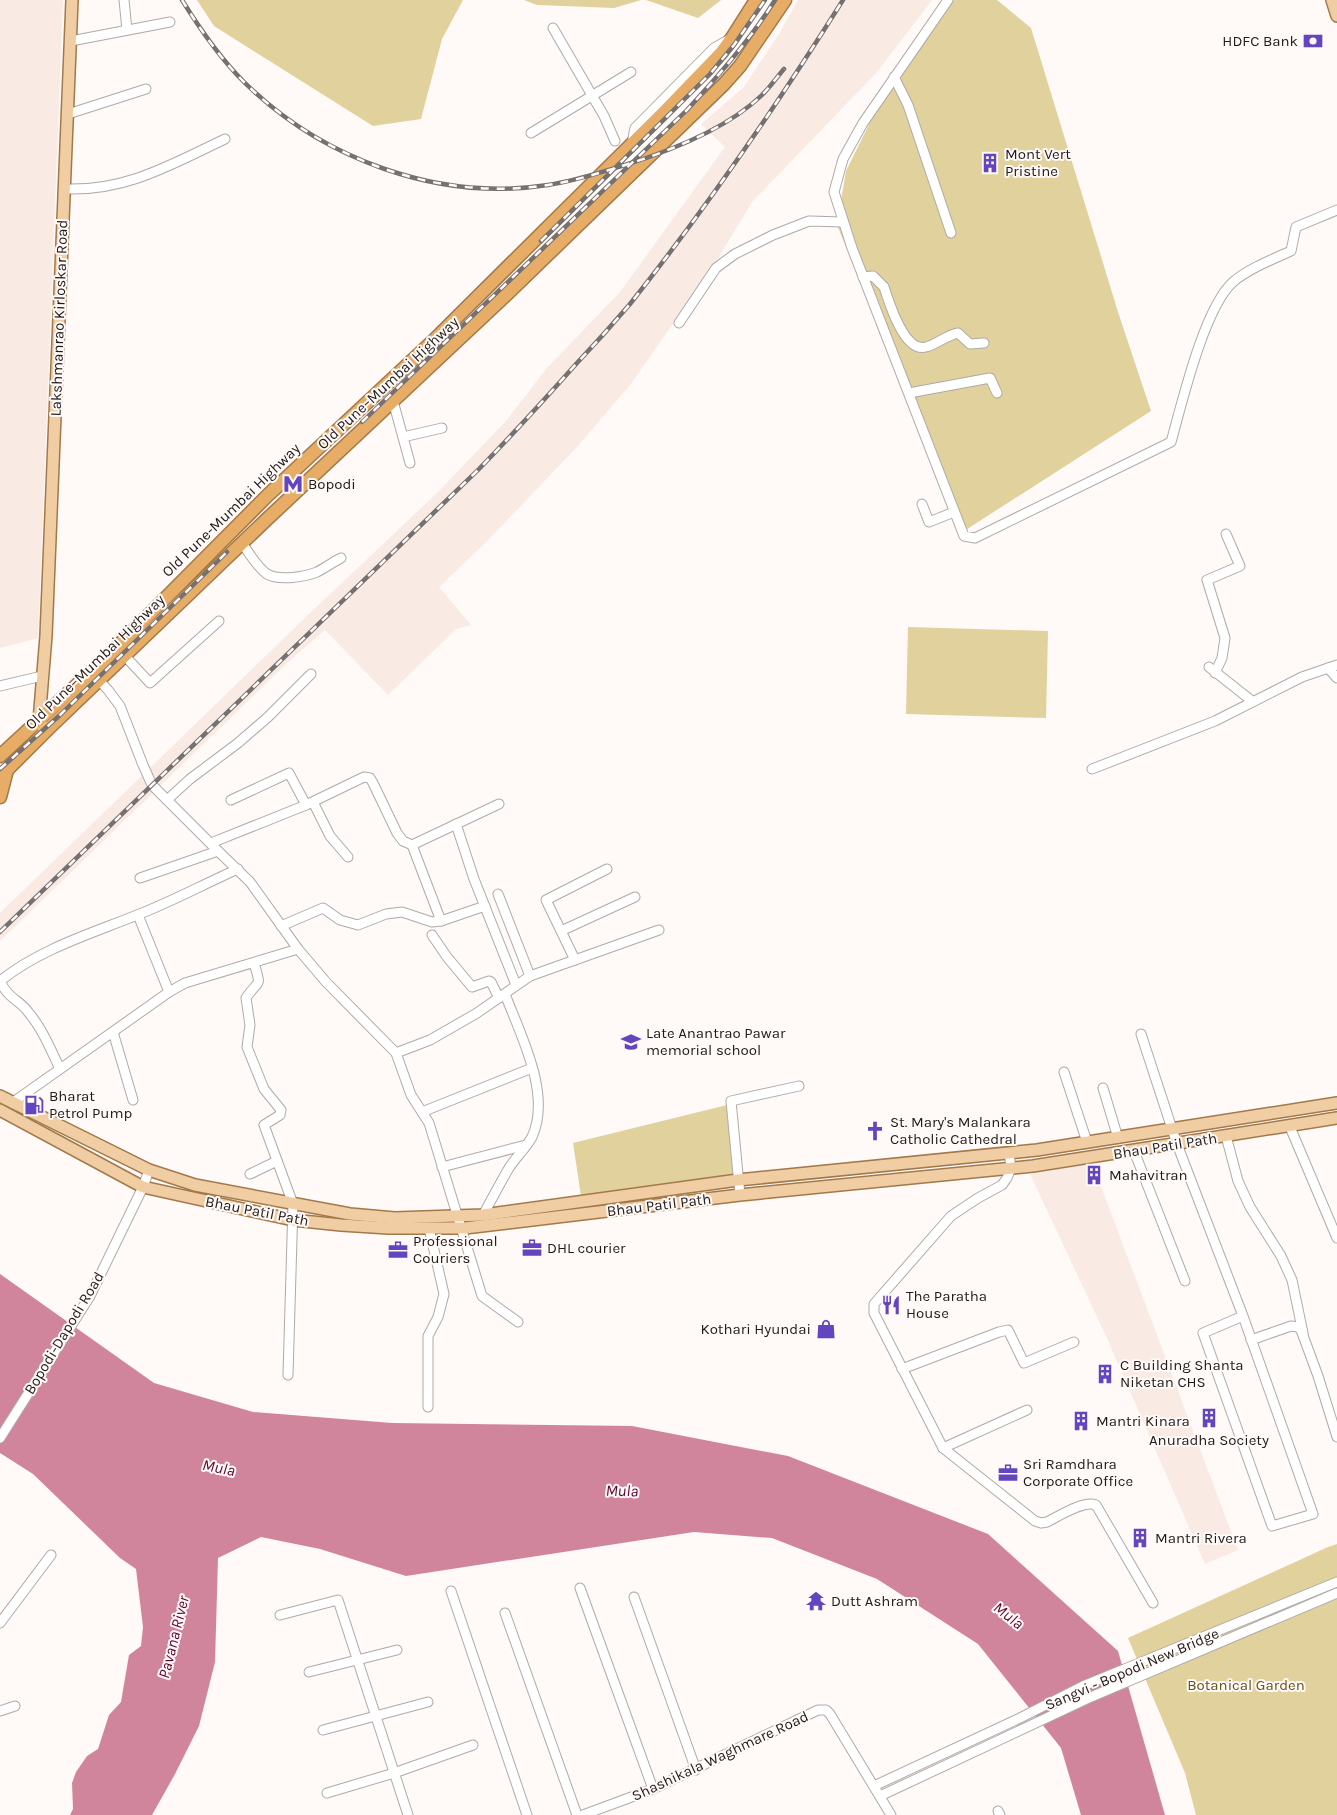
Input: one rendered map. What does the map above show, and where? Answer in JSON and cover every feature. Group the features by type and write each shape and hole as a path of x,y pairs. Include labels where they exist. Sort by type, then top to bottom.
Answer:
{"highway":[{"name":"Old Pune–Mumbai Highway","path":"395,376 499,277 709,66 732,38 756,0"},
{"name":"Old Pune–Mumbai Highway","path":"4,774 43,726 95,676 125,656 724,84 740,66 785,0"},
{"path":"602,172 616,187"},
{"name":"Old Pune-Mumbai Highway","path":"95,676 268,495 395,376"},
{"path":"2,754 43,726"},
{"path":"0,797 4,774"}],"main road":[{"name":"Lakshmanrao Kirloskar Road","path":"43,726 42,676 46,636 72,0"},
{"path":"1332,0 1337,16"},
{"name":"Bhau Patil Path","path":"0,1096 149,1170 195,1185 350,1214 386,1217 483,1215 738,1180 1009,1153 1337,1105"},
{"name":"Bhau Patil Path","path":"0,1110 143,1187 293,1220 388,1228 461,1228 740,1195 1011,1168 1134,1151 1337,1118"}],"street":[{"path":"124,0 127,30"},
{"path":"948,0 863,123 843,159 834,192 863,277 964,536 975,538 1172,442 1188,383 1210,319 1227,289 1238,278 1291,251 1296,228 1337,210"},
{"path":"71,41 170,22"},
{"path":"553,28 604,116 614,142"},
{"path":"531,133 631,72"},
{"path":"894,76 908,105 951,234"},
{"path":"68,114 146,89"},
{"path":"64,189 91,189 125,183 169,166 225,140"},
{"path":"679,323 716,268 735,254 773,235 809,221 843,222"},
{"path":"863,277 873,276 884,287 897,323 907,338 917,346 926,347 958,333 970,344 984,343"},
{"path":"909,393 990,378 997,393"},
{"path":"393,401 410,464"},
{"path":"403,437 442,428"},
{"path":"922,504 929,522 954,512"},
{"path":"1226,534 1240,566 1208,580 1225,638 1222,658 1212,670 1252,701"},
{"path":"242,543 267,574 275,576 307,575 317,572 341,558"},
{"path":"125,656 150,683 219,621"},
{"path":"1092,769 1215,720 1302,677 1333,667 1337,678"},
{"path":"167,800 190,778 238,743 268,717 311,674"},
{"path":"0,686 42,676"},
{"path":"95,676 120,706 152,785 250,882 298,949 326,982 396,1053 411,1095 429,1123 482,1296 518,1322"},
{"path":"230,800 289,773 330,836 348,857"},
{"path":"211,843 310,804 367,777 373,783 398,834 403,841 412,845 441,921"},
{"path":"412,845 498,804"},
{"path":"456,824 516,985"},
{"path":"140,878 218,852"},
{"path":"575,960 546,900 607,868"},
{"path":"60,1069 39,1027 27,1010 8,995 0,981 9,973 66,942 138,915 238,869"},
{"path":"498,894 530,976"},
{"path":"561,931 635,897"},
{"path":"281,926 323,908 340,920 358,925 386,914 402,912 432,922 441,921 485,906"},
{"path":"138,915 169,992"},
{"path":"396,1053 430,1040 502,996 530,976 659,930"},
{"path":"432,935 447,957 472,987 489,981 502,996 532,1068 539,1099 539,1117 531,1137 509,1168 483,1215"},
{"path":"12,1103 169,992 185,983 298,949"},
{"path":"254,963 259,980 258,985 246,998 250,1025 247,1047 264,1089 282,1110 280,1115 264,1125 293,1204 288,1375"},
{"path":"113,1032 132,1100"},
{"path":"1141,1034 1177,1144 1243,1316 1313,1514 1272,1526 1203,1332 1243,1316"},
{"path":"422,1112 532,1068"},
{"path":"1064,1072 1087,1142"},
{"path":"740,1195 731,1101 799,1086"},
{"path":"1103,1088 1118,1138"},
{"path":"1290,1127 1337,1238"},
{"path":"1226,1136 1238,1181 1250,1207 1281,1256 1292,1280 1303,1334 1337,1437"},
{"path":"442,1167 526,1144"},
{"path":"1134,1151 1185,1281"},
{"path":"1009,1153 1011,1168 1002,1185 951,1216 874,1304 874,1313 943,1448 1035,1521 1047,1522 1090,1503 1096,1506 1153,1603"},
{"path":"250,1174 277,1161"},
{"name":"Bopodi-Dapodi Road","path":"0,1438 90,1296 143,1187 149,1170"},
{"path":"428,1407 428,1336 438,1318 444,1294 429,1228"},
{"path":"1251,1340 1291,1326 1298,1327 1303,1334"},
{"path":"902,1369 1008,1330 1024,1364 1074,1342"},
{"path":"943,1448 1027,1410"},
{"path":"0,1623 51,1555"},
{"name":"Sangvi - Bopodi New Bridge","path":"874,1786 1020,1718 1083,1686 1337,1582"},
{"path":"580,1588 653,1790"},
{"path":"451,1591 527,1815"},
{"name":"Sangvi - Bopodi New Bridge","path":"880,1796 1091,1697 1337,1593"},
{"path":"634,1597 696,1770"},
{"path":"280,1615 338,1600 408,1815"},
{"path":"505,1613 577,1815"},
{"path":"309,1672 397,1650"},
{"path":"323,1730 428,1702"},
{"path":"0,1711 15,1706"},
{"name":"Shashikala Waghmare Road","path":"583,1815 653,1790 818,1710 826,1710 830,1714 891,1815"},
{"path":"327,1793 394,1773 474,1745"}],"shaded area":[{"path":"0,0 63,0 38,638 0,648"},
{"path":"798,0 932,0 877,72 752,202 714,265 630,385 576,448 488,540 439,587 471,625 456,629 388,695 325,630 287,663 0,941 0,913 438,492 505,422 547,368 620,292 725,147 701,124 743,88 779,34"},
{"path":"1092,1163 1238,1550 1205,1564 1106,1336 1030,1174"}],"green space":[{"path":"197,0 463,0 442,39 421,119 373,126 214,26"},
{"path":"524,0 641,0 614,8 537,5"},
{"path":"646,0 721,0 698,18"},
{"path":"953,0 997,0 1031,28 1118,312 1151,411 964,531 837,225 846,171 889,84"},
{"path":"908,627 1048,631 1046,718 906,714"},
{"path":"727,1105 733,1176 581,1196 573,1143"},
{"name":"Botanical Garden","path":"1337,1544 1337,1815 1196,1815 1185,1773 1128,1638"}],"water":[{"path":"0,1274 154,1383 253,1412 392,1423 632,1426 788,1456 988,1534 1118,1651 1165,1815 1081,1815 1061,1748 978,1644 877,1579 772,1538 694,1532 406,1576 320,1549 261,1537 218,1558 215,1662 199,1726 152,1815 70,1815 73,1809 72,1783 76,1772 87,1756 98,1749 109,1715 121,1702 129,1655 141,1646 143,1627 136,1569 120,1558 33,1474 0,1453"}],"railway":[{"path":"182,0 211,43 235,73 275,109 309,133 345,153 384,169 424,180 465,187 507,189 548,185 596,174 661,153 698,137 733,118 762,95 784,69"},
{"path":"541,241 710,74 734,45 765,0"},
{"path":"362,422 687,110 745,43 775,0"},
{"path":"0,932 479,469 604,334 659,267 714,193 767,117 843,0"},
{"path":"0,769 59,716 227,552"}],"place":[{"name":"HDFC Bank","path":"1313,41"},
{"name":"Mont Vert Pristine","path":"990,163"},
{"name":"Bopodi","path":"293,484"},
{"name":"Late Anantrao Pawar memorial school","path":"631,1042"},
{"name":"Bharat Petrol Pump","path":"34,1105"},
{"name":"St. Mary's Malankara Catholic Cathedral","path":"875,1131"},
{"name":"Mahavitran","path":"1094,1175"},
{"name":"DHL courier","path":"532,1248"},
{"name":"Professional Couriers","path":"398,1250"},
{"name":"The Paratha House","path":"891,1305"},
{"name":"Kothari Hyundai","path":"826,1329"},
{"name":"C Building Shanta Niketan CHS","path":"1105,1374"},
{"name":"Anuradha Society","path":"1209,1418"},
{"name":"Mantri Kinara","path":"1081,1421"},
{"name":"Sri Ramdhara Corporate Office","path":"1008,1473"},
{"name":"Mantri Rivera","path":"1140,1538"},
{"name":"Dutt Ashram","path":"816,1601"}],"water label":[{"name":"Mula","path":"219,1467"},
{"name":"Mula","path":"622,1490"},
{"name":"Mula","path":"1009,1615"},
{"name":"Pavana River","path":"173,1637"}]}
